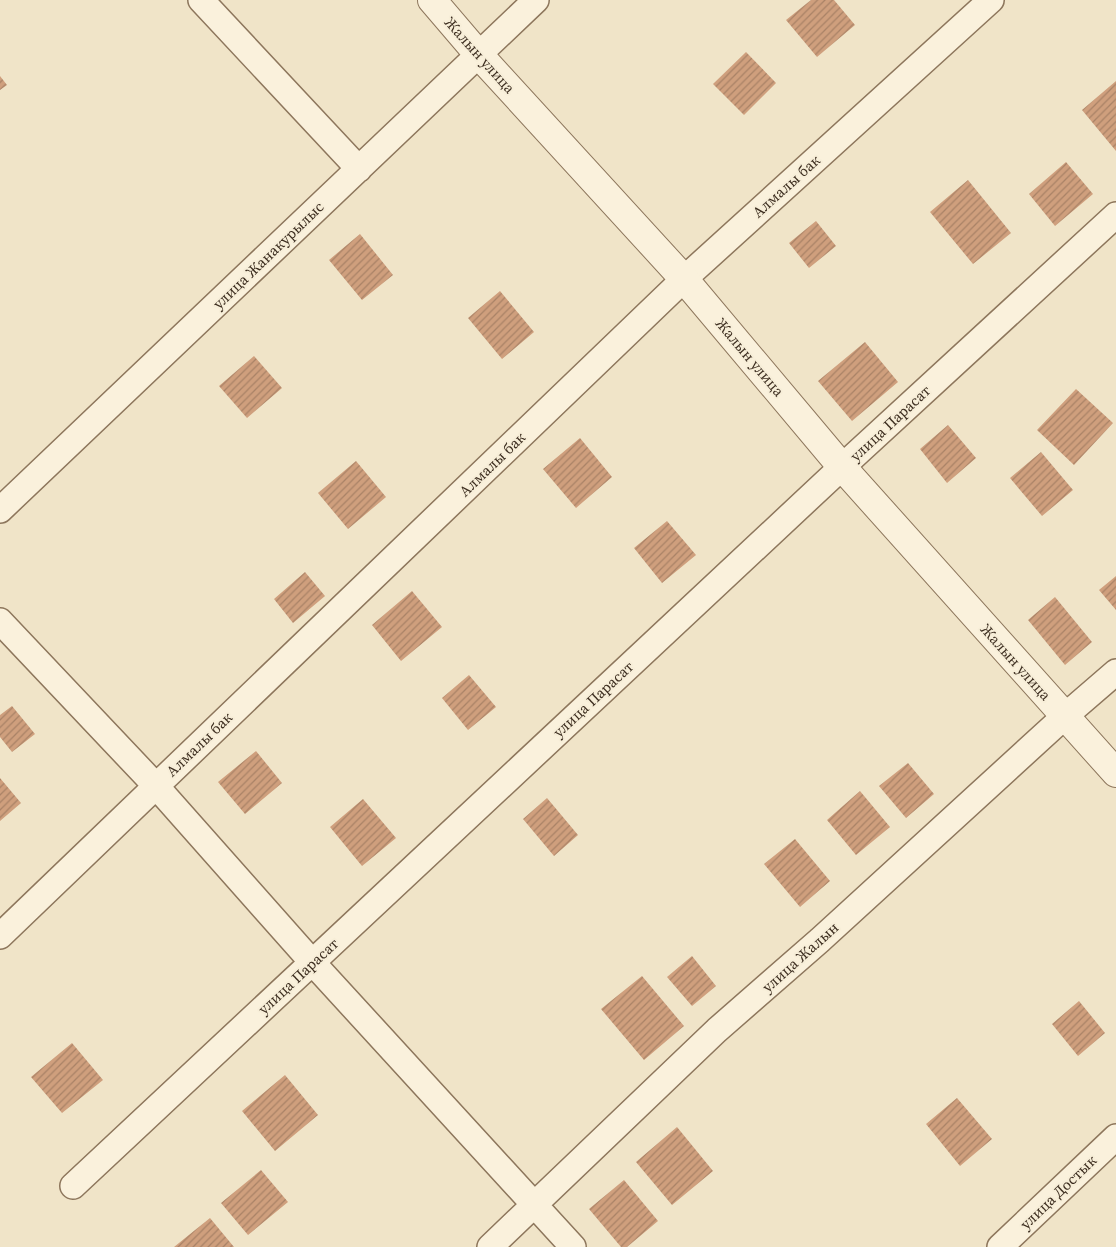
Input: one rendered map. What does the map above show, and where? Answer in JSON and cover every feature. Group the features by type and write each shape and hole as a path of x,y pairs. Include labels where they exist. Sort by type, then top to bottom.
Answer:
{"street":[{"path":"201,0 359,169"},
{"name":"Жалын улица","path":"432,0 479,55 684,279 842,467 1116,773"},
{"name":"улица Жанакурылыс","path":"0,510 536,0"},
{"name":"Алмалы бак","path":"0,936 684,279 991,0"},
{"name":"улица Парасат","path":"74,1186 842,467 1116,215"},
{"path":"0,621 156,786 312,962 573,1247"},
{"name":"улица Жалын","path":"490,1247 718,1030 1116,672"},
{"name":"улица Достык","path":"1000,1247 1116,1137"}],"building":[{"path":"811,0 834,0 855,25 817,57 786,20"},
{"path":"746,52 776,83 744,115 713,84"},
{"path":"0,76 7,85 0,90"},
{"path":"1116,81 1116,151 1082,110"},
{"path":"1066,162 1093,194 1055,226 1029,194"},
{"path":"968,180 1011,233 973,264 930,212"},
{"path":"816,221 836,246 809,268 789,243"},
{"path":"360,234 393,275 362,300 329,260"},
{"path":"500,291 534,332 502,359 468,318"},
{"path":"865,342 898,382 852,421 818,381"},
{"path":"254,356 282,388 247,418 219,386"},
{"path":"1076,389 1113,423 1074,465 1037,430"},
{"path":"948,425 976,458 947,483 920,449"},
{"path":"580,438 612,477 576,508 543,469"},
{"path":"1041,452 1073,490 1042,516 1010,478"},
{"path":"356,461 386,497 348,529 318,493"},
{"path":"667,521 696,555 662,583 634,548"},
{"path":"305,572 325,596 293,623 274,599"},
{"path":"1116,576 1116,610 1099,590"},
{"path":"412,591 442,627 401,661 372,625"},
{"path":"1055,597 1092,642 1065,665 1028,620"},
{"path":"469,675 496,707 468,730 442,698"},
{"path":"12,706 35,734 12,752 0,737 0,715"},
{"path":"256,751 282,783 245,814 218,782"},
{"path":"908,763 934,794 906,818 879,786"},
{"path":"0,778 21,803 0,821"},
{"path":"860,791 890,827 856,855 827,820"},
{"path":"547,798 578,835 554,856 523,819"},
{"path":"363,799 396,838 362,866 330,827"},
{"path":"795,839 830,881 800,907 764,864"},
{"path":"692,956 716,986 692,1006 667,977"},
{"path":"642,976 684,1026 644,1060 601,1009"},
{"path":"1079,1001 1105,1033 1078,1056 1052,1024"},
{"path":"72,1043 103,1080 62,1113 31,1077"},
{"path":"285,1075 318,1115 275,1151 242,1111"},
{"path":"957,1098 992,1139 960,1166 926,1124"},
{"path":"677,1127 713,1171 672,1205 636,1162"},
{"path":"261,1170 288,1202 248,1235 221,1203"},
{"path":"624,1180 658,1221 627,1247 621,1247 589,1209"},
{"path":"210,1218 234,1247 174,1247"}]}
